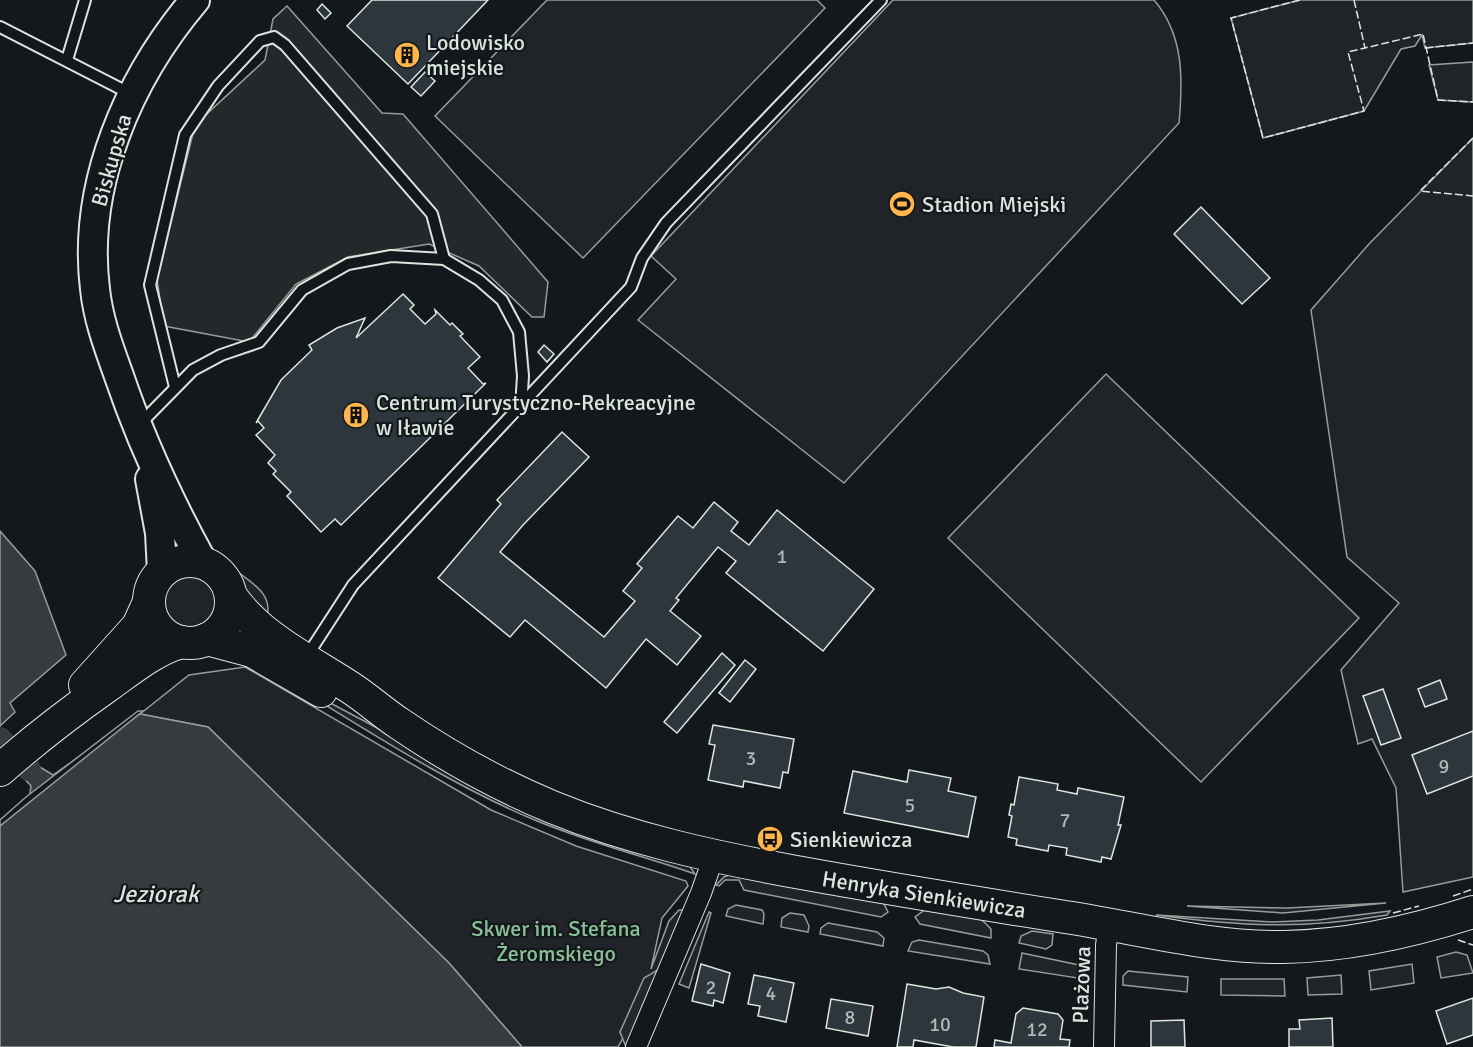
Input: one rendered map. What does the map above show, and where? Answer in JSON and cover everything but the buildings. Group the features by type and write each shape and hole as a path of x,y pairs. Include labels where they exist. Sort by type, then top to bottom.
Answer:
{"main road":[{"path":"0,770 42,733 161,649 194,641 227,621 231,596 224,579 203,563 195,561 176,563 162,572 152,586 148,604 138,626 42,733"},
{"name":"Henryka Sienkiewicza","path":"231,596 244,615 363,696 399,724 478,771 552,807 633,835 714,856 905,892 1207,943 1282,947 1382,937 1473,912"},
{"path":"148,604 158,628 165,635 194,641"},
{"name":"Henryka Sienkiewicza","path":"194,641 252,651 297,678 357,708 399,724"}],"street":[{"name":"Biskupska","path":"162,572 157,511 139,435 104,336 95,289 93,246 95,210 104,169 133,95 159,46 195,0"},
{"name":"Biskupska","path":"139,435 203,563"},
{"path":"636,1047 701,893 714,856"},
{"name":"Plażowa","path":"1104,1047 1106,945 1109,925"}],"lane":[{"path":"67,60 85,0"},
{"path":"306,658 353,585 631,287 642,258 666,223 881,0"},
{"path":"0,27 133,95"},
{"path":"171,391 150,285 185,135 218,86 260,41 274,37 285,45 432,214 444,259"},
{"path":"139,435 171,391 193,370 221,355 259,342 302,290 348,264 391,256 444,259 479,280 502,300 519,332 523,376 521,407"}],"green space":[{"path":"547,0 817,0 825,8 583,258 435,116"},
{"name":"Stadion Miejski","path":"893,0 1154,0 1164,14 1176,43 1181,74 1179,123 844,483 638,320 676,279 651,256"},
{"path":"1300,0 1473,0 1473,43 1425,48 1422,35 1415,46 1401,49 1364,111 1263,138 1231,18"},
{"path":"1473,62 1473,102 1438,100 1429,65"},
{"path":"1473,138 1473,877 1403,892 1396,788 1372,739 1358,744 1341,670 1399,603 1347,557 1311,310 1369,244"},
{"path":"1106,374 1359,618 1201,782 948,538"},
{"path":"233,568 263,594 268,608 267,616 244,591"},
{"path":"190,574 201,576 210,582 216,591 218,602 216,613 210,622 201,628 190,630 179,628 170,622 164,613 162,602 164,591 170,582 179,576"},
{"name":"Skwer im. Stefana Żeromskiego","path":"245,667 491,810 576,846 686,881 688,886 662,918 651,969 669,921 679,910 685,910 661,968 620,1032 623,1038 618,1047 522,1047 449,963 208,727 140,714 189,675"},
{"path":"304,689 398,739 689,865 695,874 570,834 500,805 413,758 301,690"},
{"path":"732,874 883,902 888,912 881,917 744,890 739,880 725,880 719,886 716,885 724,877"},
{"path":"1386,903 1283,913 1187,906 1287,908"},
{"path":"736,905 762,910 763,924 726,916 728,909"},
{"path":"926,909 982,920 991,929 991,938 920,924 915,917"},
{"path":"1390,911 1387,915 1356,920 1270,925 1215,922 1156,915 1273,922 1318,920"},
{"path":"709,912 711,913 689,988 679,984"},
{"path":"790,913 804,915 809,926 808,932 781,927 782,918"},
{"path":"828,923 877,932 884,938 883,946 820,934 821,928"},
{"path":"1032,931 1053,934 1052,945 1046,949 1019,943 1021,936"},
{"path":"919,940 983,951 988,955 990,964 908,951 912,942"},
{"path":"1456,952 1467,955 1473,973 1441,978 1437,957"},
{"path":"1022,953 1079,965 1084,971 1084,979 1019,969"},
{"path":"1412,964 1414,983 1371,990 1369,971"},
{"path":"1128,971 1188,977 1187,992 1123,985 1123,976"},
{"path":"1341,975 1342,994 1308,995 1307,978"},
{"path":"1221,979 1284,979 1285,996 1221,995"}],"shaded area":[{"path":"287,6 382,113 403,114 548,282 544,317 532,317 479,266 429,244 348,257 296,284 249,342 164,326 157,279 195,125 265,60 273,19"},
{"path":"661,968 626,1047 620,1032 644,978"}],"water":[{"path":"0,531 35,571 66,655 10,703 15,712 0,726"},
{"name":"Jeziorak","path":"140,714 208,727 449,963 522,1047 0,1047 0,824 29,800 31,786 22,776 35,764 53,775"}],"pier":[{"path":"138,711 143,711 0,826 0,820 26,797"}],"waterway":[{"path":"0,739 29,769"}],"fence":[{"path":"1300,0 1231,18 1263,138 1364,111 1348,52 1365,48"},
{"path":"1354,0 1365,48 1423,34 1438,100 1473,102"},
{"path":"1425,48 1473,43"},
{"path":"1473,138 1420,191 1473,196"},
{"path":"1453,896 1473,889"},
{"path":"1393,913 1419,906"},
{"path":"1458,940 1473,945"}],"place":[{"name":"Lodowisko miejskie","path":"407,55"},
{"name":"Stadion Miejski","path":"902,204"},
{"name":"Centrum Turystyczno-Rekreacyjne w Iławie","path":"356,415"},
{"name":"Sienkiewicza","path":"770,839"}]}
